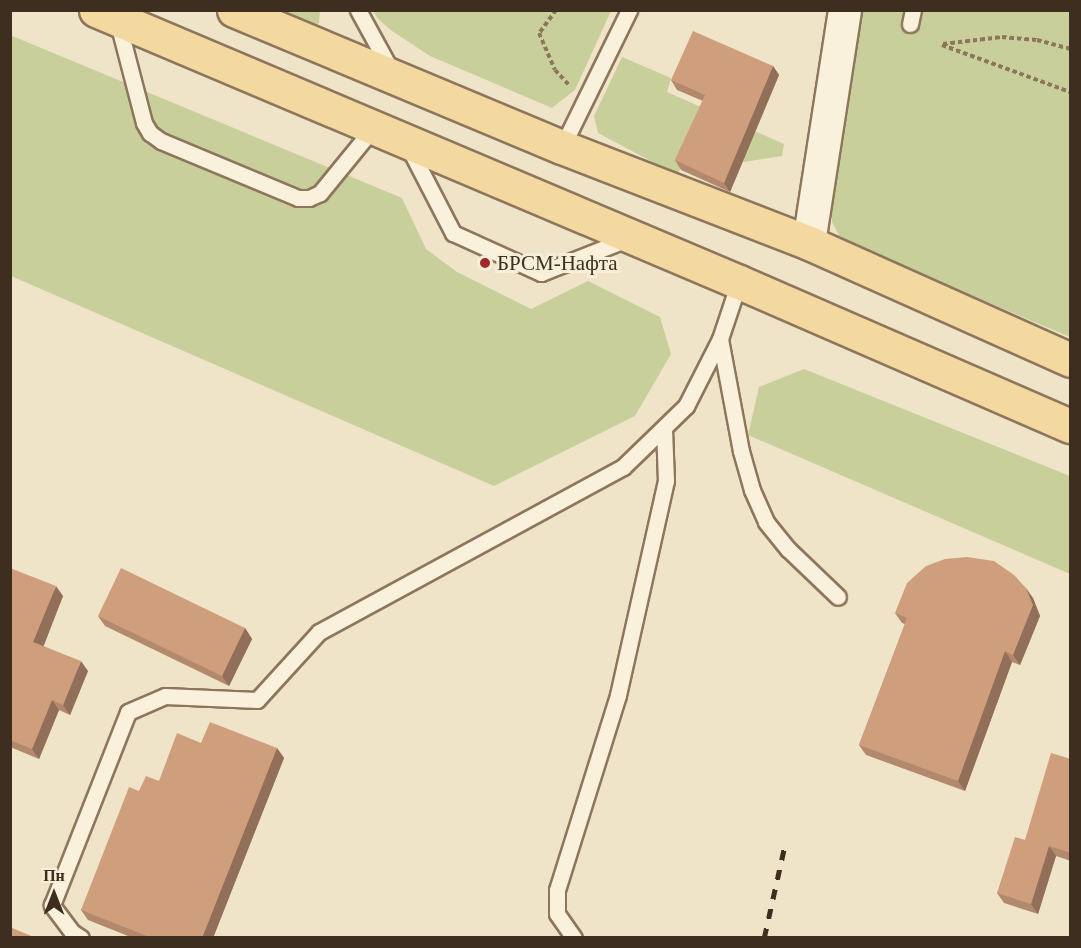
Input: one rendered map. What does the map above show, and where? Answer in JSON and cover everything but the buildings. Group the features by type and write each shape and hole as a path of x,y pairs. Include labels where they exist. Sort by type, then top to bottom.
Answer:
{"main road":[{"path":"234,10 562,147 809,243 1071,360"},
{"path":"106,15 740,282 1071,426"}],"street":[{"path":"809,243 845,10"}],"lane":[{"path":"358,10 395,77"},
{"path":"562,147 629,10"},
{"path":"106,15 144,123 150,134 160,141 298,198 309,198 320,193 373,128"},
{"path":"406,142 453,233 542,273 633,237"},
{"path":"81,938 72,932 52,905 128,712 165,696 256,700 319,632 622,467 686,406 720,339 740,282"},
{"path":"720,339 741,451 752,490 766,522 788,549 838,597"},
{"path":"574,938 557,914 557,890 618,695 666,482 664,428"}],"path":[{"path":"555,10 539,33 555,70 583,100"},
{"path":"1071,49 1037,40 1002,37 942,45 1071,92"}],"green space":[{"path":"277,11 320,11 319,23 313,27"},
{"path":"373,11 611,11 575,90 552,108 430,56 392,31 378,19"},
{"path":"857,11 1070,11 1070,337 842,241 832,222 830,187"},
{"path":"10,35 402,198 426,249 457,272 531,309 588,281 660,317 671,354 635,416 494,486 11,276"},
{"path":"622,57 671,78 667,92 784,144 782,156 744,162 696,139 677,175 598,133 594,116"},
{"path":"804,369 1070,476 1070,574 748,435 759,387"}],"railway":[{"path":"764,938 785,844"}],"place":[{"name":"БРСМ-Нафта","path":"485,263"}]}
